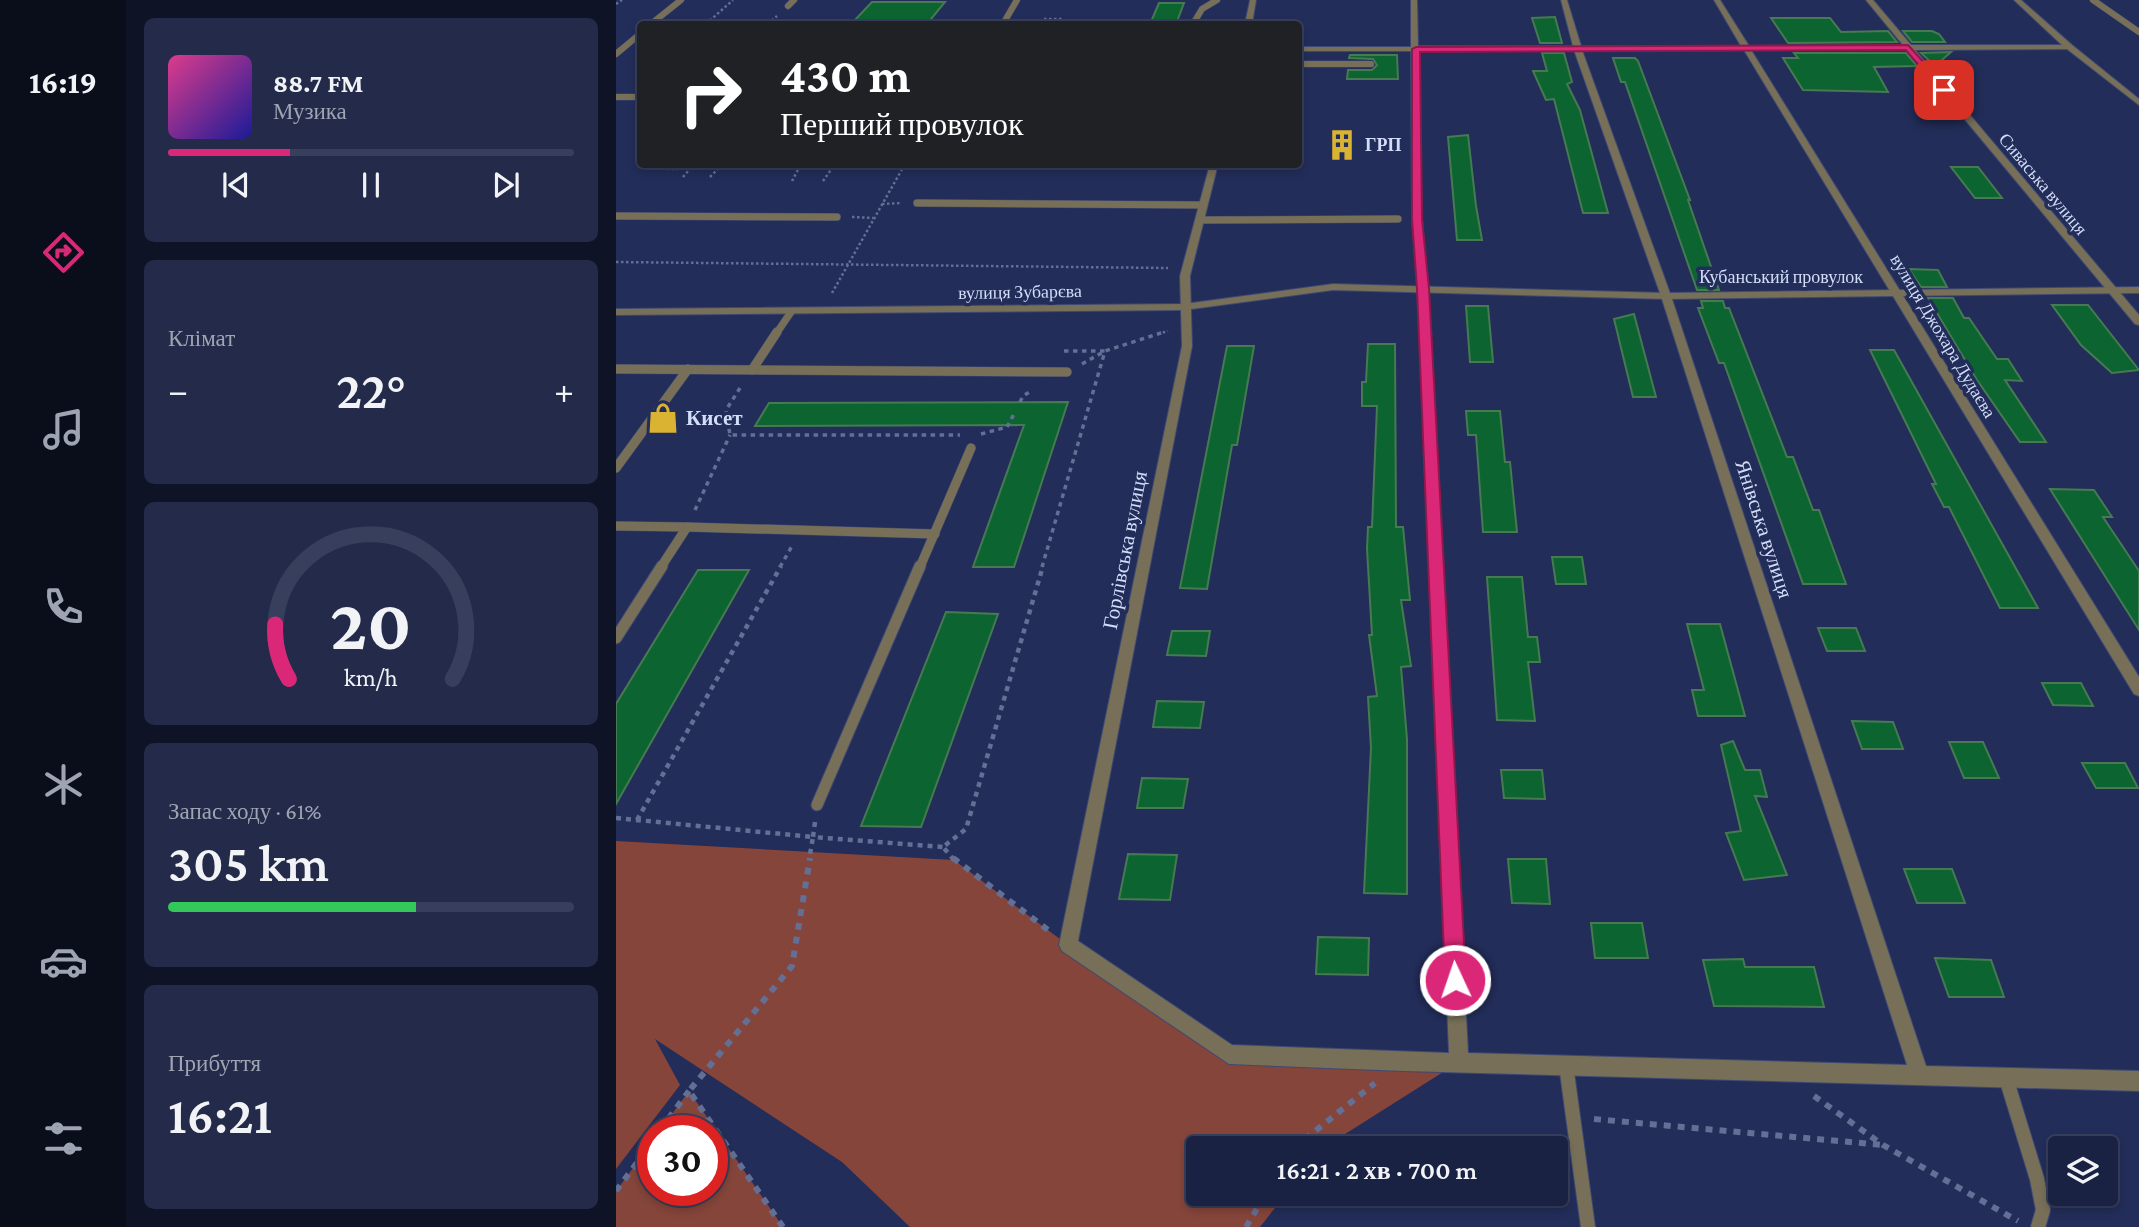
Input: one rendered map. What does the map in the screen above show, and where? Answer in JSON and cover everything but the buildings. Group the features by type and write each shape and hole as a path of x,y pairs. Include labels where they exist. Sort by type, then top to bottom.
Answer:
{"street":[{"path":"1249,21 1253,0"},
{"path":"1414,0 1417,219 1423,289 1459,1062"},
{"name":"Янівська вулиця","path":"1564,0 1578,50 1665,296 1919,1073"},
{"name":"вулиця Джохара Дудаєва","path":"1717,0 2139,691"},
{"name":"Сиваська вулиця","path":"1869,0 2139,322"},
{"path":"2017,0 2068,47 2139,103"},
{"path":"1302,49 2068,47"},
{"name":"Горлівська вулиця","path":"1069,945 1187,346 1185,276 1213,168"},
{"name":"вулиця Зубарєва","path":"616,312 1184,307 1236,302 1318,287 1423,289"},
{"name":"Кубанський провулок","path":"1423,289 1665,296 2139,290"},
{"path":"1069,945 1229,1054 2139,1081"}],"lane":[{"path":"655,21 681,0"},
{"path":"788,6 794,0"},
{"path":"1005,21 1017,0"},
{"path":"1195,21 1202,9 1217,0"},
{"path":"2093,0 2139,32"},
{"path":"616,54 637,36"},
{"path":"1302,64 1371,64"},
{"path":"616,97 637,97"},
{"path":"917,203 1203,205"},
{"path":"616,216 837,217"},
{"path":"1200,220 1398,219"},
{"path":"752,370 791,312"},
{"path":"616,369 1067,372"},
{"path":"616,468 688,369"},
{"path":"817,805 971,449"},
{"path":"616,526 935,534"},
{"path":"616,638 687,527"},
{"path":"1566,1065 1588,1227"},
{"path":"2006,1078 2037,1179 2043,1210 2038,1227"}],"path":[{"path":"616,4 622,0"},
{"path":"709,21 733,0"},
{"path":"1044,19 1064,19"},
{"path":"669,168 735,168"},
{"path":"792,181 799,168"},
{"path":"823,181 833,168"},
{"path":"827,300 853,263 873,218 903,168"},
{"path":"683,177 691,169"},
{"path":"710,177 720,169"},
{"path":"616,262 1159,266 1175,269 1185,276"},
{"path":"616,818 943,847 966,829 1105,351 1188,325"},
{"path":"687,527 730,435 726,410 752,370"},
{"path":"971,449 978,435 1007,427 1014,414"},
{"path":"730,435 965,435"},
{"path":"637,820 801,530"},
{"path":"671,1115 792,966 817,805"},
{"path":"943,847 954,860 1069,945"},
{"path":"1309,1136 1402,1061"},
{"path":"1780,1071 1883,1145 2029,1227"},
{"path":"689,1091 783,1227"},
{"path":"1574,1118 1883,1145"},
{"path":"616,1191 637,1163"},
{"path":"1246,1227 1259,1206"}],"shaded area":[{"path":"616,841 954,860 1068,945 1229,1054 1459,1062 1342,1136 1186,1136 1186,1206 1277,1206 1260,1227 910,1227 842,1162 655,1039 680,1085 657,1115 637,1115 637,1141 616,1169"},
{"path":"689,1091 706,1115 671,1115"},
{"path":"728,1147 783,1227 616,1227 616,1191 637,1163 637,1206 728,1206"}],"place":[{"name":"ГРП","path":"1342,145"},
{"name":"Кисет","path":"663,418"}],"route":[{"path":"1455,980 1423,289 1417,219 1416,49 1908,48 1944,90"}]}
